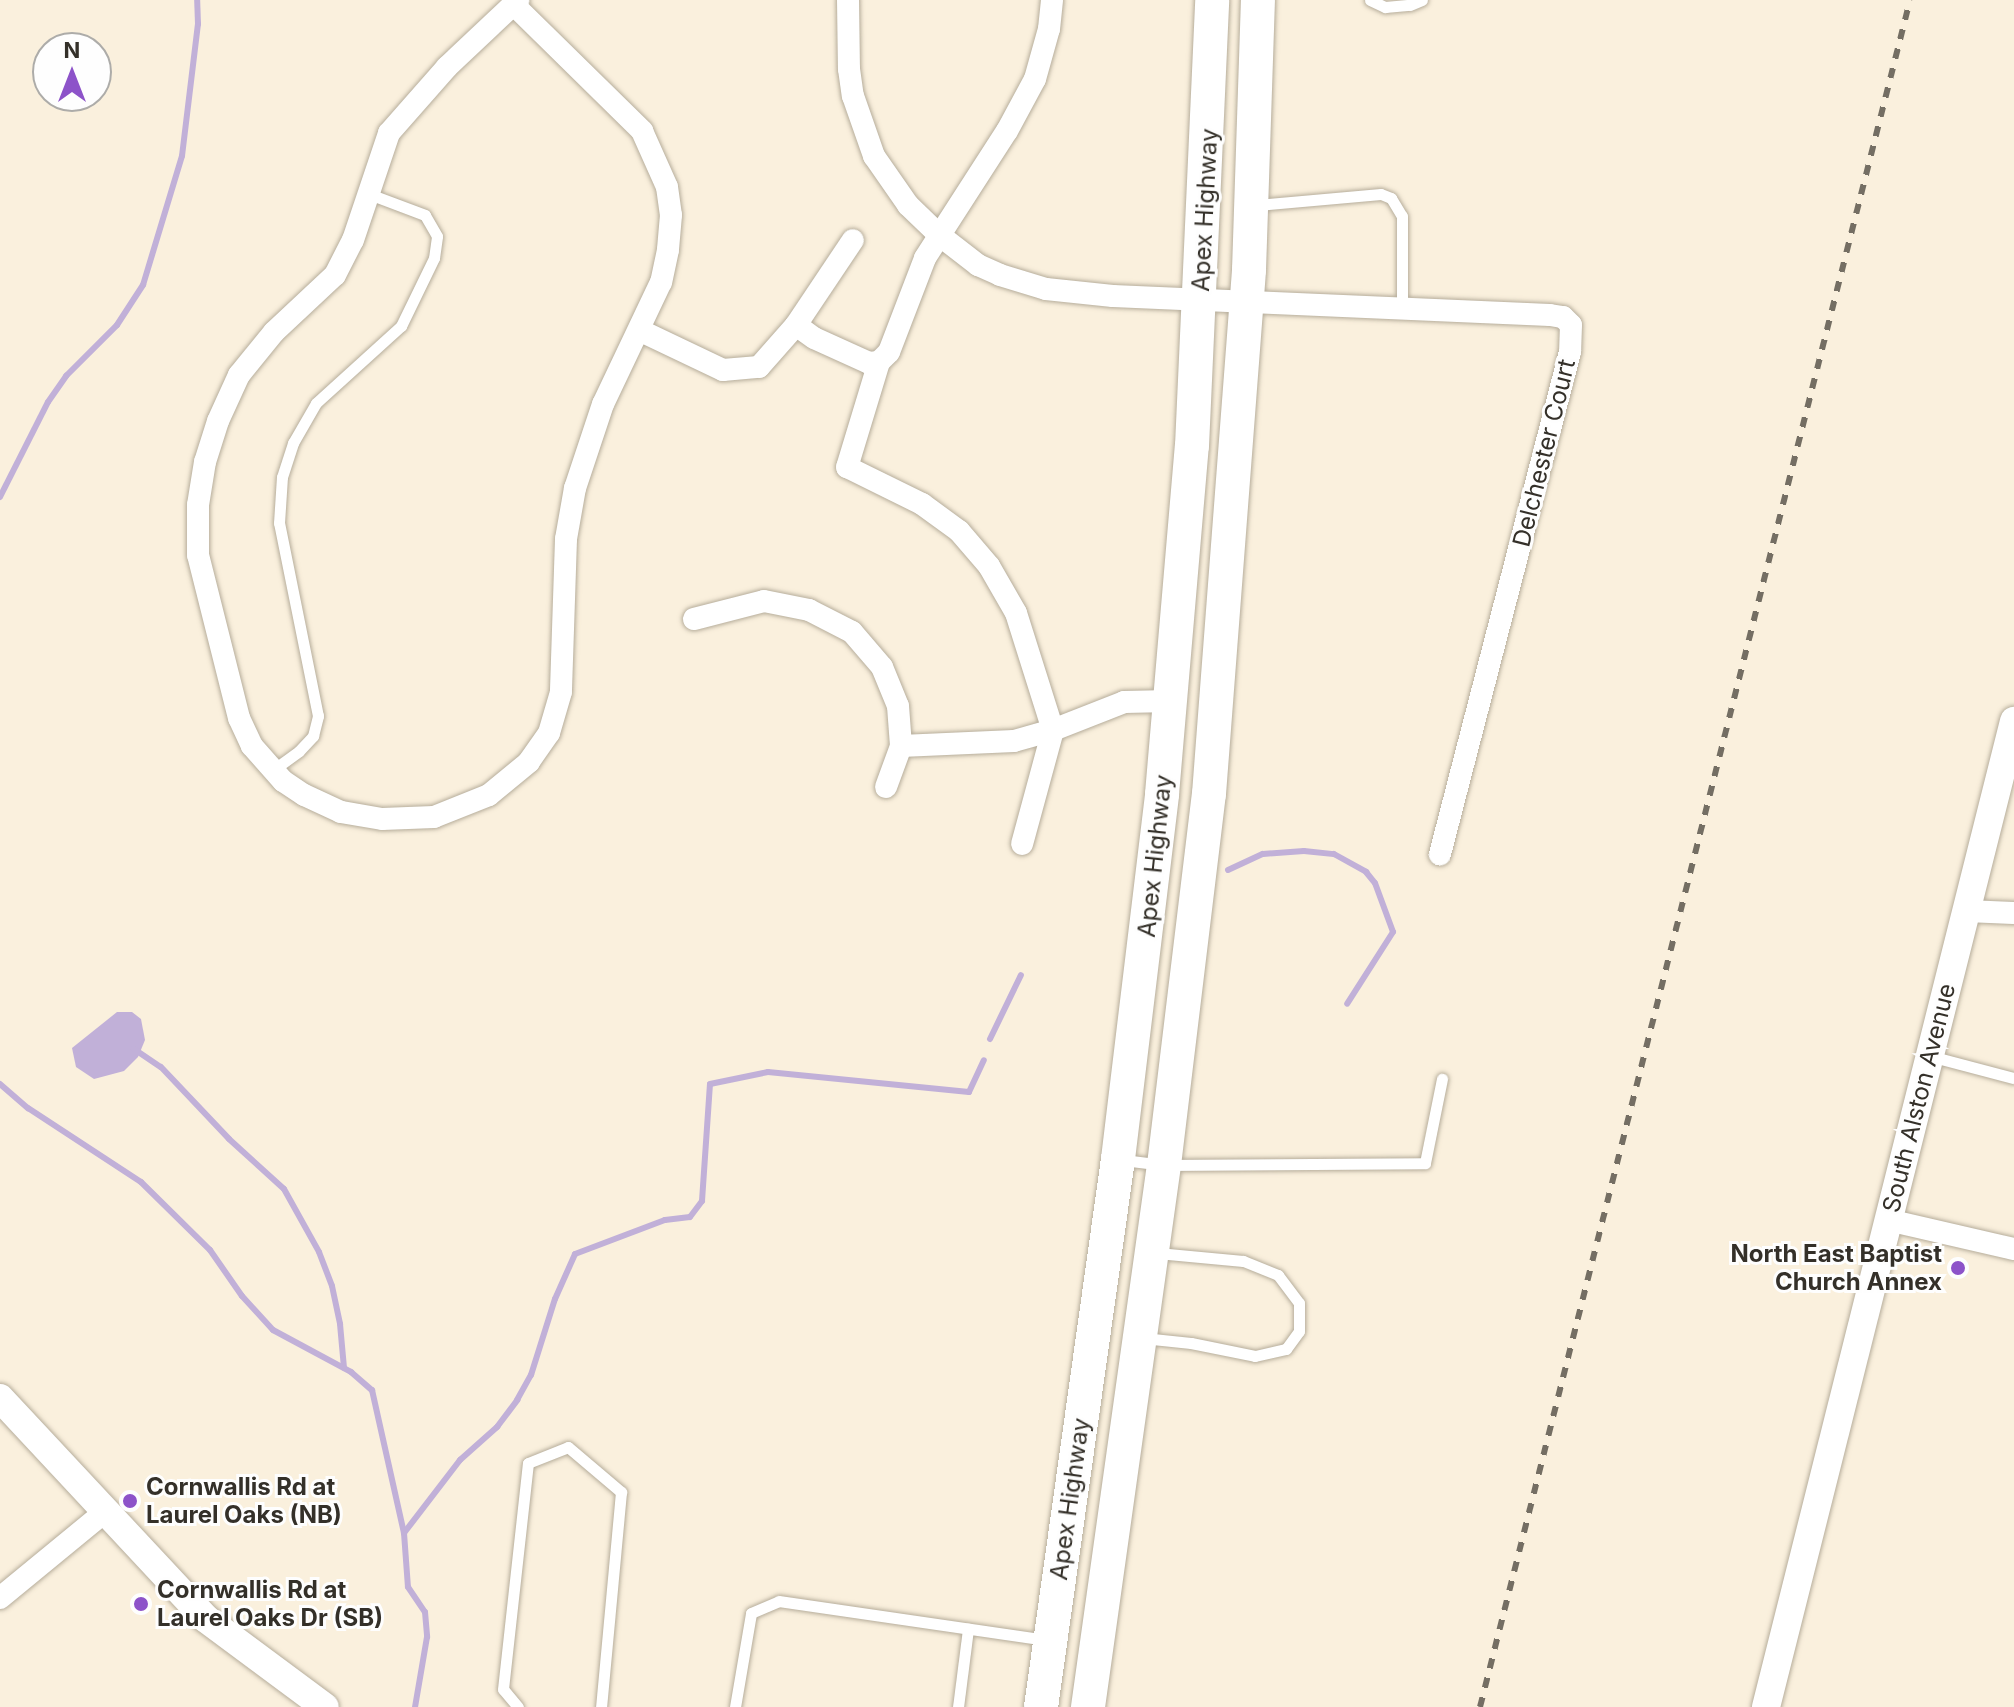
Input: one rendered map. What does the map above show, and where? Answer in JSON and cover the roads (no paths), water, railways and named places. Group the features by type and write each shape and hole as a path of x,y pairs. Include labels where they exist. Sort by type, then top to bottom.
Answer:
{"main road":[{"name":"Apex Highway","path":"1041,1707 1118,1159 1171,701 1201,301 1212,0"},
{"name":"Apex Highway","path":"1088,1707 1164,1165 1210,780 1252,206 1258,0"}],"street":[{"name":"Delchester Court","path":"848,0 849,69 859,118 886,177 938,234 978,265 1020,283 1065,292 1201,301 1550,315 1563,317 1571,325 1572,334 1440,854"},
{"path":"1022,844 1053,730 1016,613 989,566 959,531 922,504 847,467 879,362 889,352 918,273 938,234 1007,131 1035,79 1049,29 1052,0"},
{"path":"516,2 632,118 656,157 667,187 671,215 661,282 603,404 575,488 566,539 561,692 549,733 529,762 489,795 434,817 382,819 328,806 304,795 273,770 252,746 239,718 198,555 198,505 205,462 218,421 239,375 274,332 335,275 369,194 389,133 447,67 516,2"},
{"path":"639,330 704,364 740,371 759,367 796,325 853,240"},
{"path":"796,325 855,358 879,362"},
{"path":"694,619 764,601 809,610 852,632 882,667 898,706 901,746 886,787"},
{"path":"901,746 1014,741 1053,730 1124,702 1171,701"},
{"name":"South Alston Avenue","path":"1766,1707 2014,721"},
{"path":"1966,911 2014,913"},
{"path":"1888,1220 2014,1249"},
{"path":"0,1398 205,1618 325,1707"},
{"path":"0,1598 106,1511"}],"lane":[{"path":"1370,0 1385,7 1410,5 1422,0"},
{"path":"273,770 313,736 318,716 279,523 286,466 293,443 316,403 401,326 434,258 437,236 425,215 369,194"},
{"path":"1252,206 1381,194 1391,198 1402,216 1402,310"},
{"path":"1930,1056 2013,1078"},
{"path":"1118,1159 1164,1165 1425,1163 1442,1079"},
{"path":"1139,1337 1191,1343 1255,1356 1286,1349 1299,1331 1299,1303 1278,1275 1243,1261 1151,1251"},
{"path":"518,1707 503,1689 528,1463 568,1447 621,1492 601,1707"},
{"path":"735,1707 751,1613 779,1601 1050,1641"},
{"path":"958,1707 968,1629"}],"waterway":[{"path":"0,497 48,402 66,376 117,325 143,285 182,156 198,24 197,0"},
{"path":"1228,870 1263,854 1304,851 1334,854 1366,872 1375,883 1393,932 1347,1004"},
{"path":"990,1039 1021,975"},
{"path":"134,1049 161,1067 229,1139 284,1189 319,1252 332,1286 340,1324 344,1368"},
{"path":"404,1533 460,1460 497,1427 517,1400 531,1375 555,1299 575,1254 665,1220 690,1217 702,1201 710,1084 768,1072 969,1092 984,1060"},
{"path":"0,1084 28,1108 141,1182 210,1250 242,1296 273,1330 351,1372 372,1390 404,1533 408,1587 425,1612 427,1637 415,1707"}],"railway":[{"path":"1480,1707 1910,0"}],"place":[{"name":"North East Baptist Church Annex","path":"1958,1268"},
{"name":"Cornwallis Rd at Laurel Oaks (NB)","path":"130,1501"},
{"name":"Cornwallis Rd at Laurel Oaks Dr (SB)","path":"141,1604"}]}
